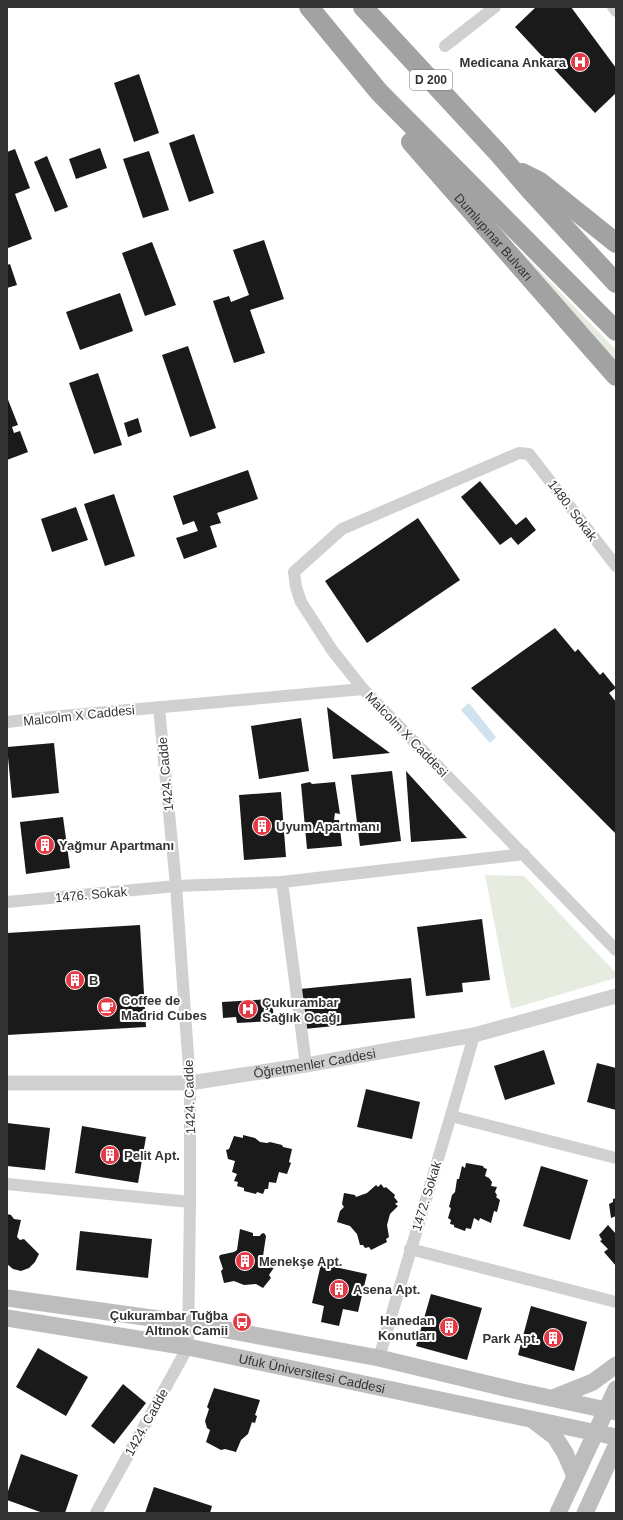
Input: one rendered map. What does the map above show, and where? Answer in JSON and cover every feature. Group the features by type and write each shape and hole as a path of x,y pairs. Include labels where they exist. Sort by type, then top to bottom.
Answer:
{"highway":[{"name":"Dumlupınar Bulvarı","path":"309,7 379,92 616,331"},
{"name":"D 200","path":"363,7 505,160"},
{"name":"Dumlupınar Bulvarı","path":"379,92 397,126 616,376"},
{"path":"505,160 540,182 616,243"},
{"path":"505,160 530,190 616,283"}],"main road":[{"name":"Ufuk Üniversitesi Caddesi","path":"7,1298 188,1323 379,1358 513,1390 611,1411"},
{"name":"Ufuk Üniversitesi Caddesi","path":"7,1318 188,1347 616,1437"},
{"path":"553,1398 593,1382 616,1364"},
{"path":"558,1513 596,1432 611,1411 616,1389"},
{"path":"530,1418 555,1437 565,1453 575,1476"},
{"path":"585,1513 616,1446"},
{"path":"596,1490 616,1476"}],"street":[{"path":"444,46 495,7"},
{"path":"613,7 616,11"},
{"name":"1480. Sokak","path":"363,689 332,650 302,602 296,587 294,572 342,529 520,453 529,454 616,566"},
{"name":"Malcolm X Caddesi","path":"7,722 363,689 616,950"},
{"name":"1424. Cadde","path":"96,1513 188,1347 190,1083 176,886 159,707"},
{"name":"1476. Sokak","path":"7,902 176,886 282,882 524,854"},
{"path":"282,882 306,1065"},
{"name":"Öğretmenler Caddesi","path":"7,1083 190,1083 306,1065 474,1035 616,996"},
{"name":"1472. Sokak","path":"379,1358 474,1035"},
{"path":"451,1116 616,1158"},
{"path":"7,1184 190,1202"},
{"path":"410,1249 616,1302"}],"shaded area":[{"path":"504,234 616,350 616,362"},
{"path":"485,875 524,876 616,973 616,978 511,1009"}],"water":[{"path":"469,703 496,737 490,743 461,710"}],"building":[{"name":"Medicana Ankara","path":"536,7 571,7 616,68 616,93 595,113 515,27"},
{"path":"139,74 159,133 134,142 114,83"},
{"path":"194,134 214,193 189,202 169,143"},
{"path":"100,148 107,168 76,179 69,159"},
{"path":"15,149 30,188 15,194 32,239 8,248 7,152"},
{"path":"149,151 169,210 143,218 123,159"},
{"path":"47,156 68,207 55,212 34,162"},
{"path":"264,240 284,299 250,310 265,353 234,363 213,301 229,296 231,302 249,295 233,250"},
{"path":"152,242 176,305 145,316 122,253"},
{"path":"10,264 17,285 7,288 7,265"},
{"path":"120,293 133,331 80,350 66,312"},
{"path":"188,346 216,428 190,437 162,355"},
{"path":"98,373 122,445 94,454 69,383"},
{"path":"7,397 18,425 12,427 14,433 20,431 28,452 7,460"},
{"path":"138,418 142,432 128,437 124,423"},
{"path":"248,470 258,499 217,513 221,523 210,526 217,547 184,559 176,538 198,531 194,521 183,525 173,496"},
{"path":"480,481 516,525 526,517 536,530 518,545 511,537 500,545 461,497"},
{"path":"114,494 135,556 105,566 84,504"},
{"path":"76,507 88,540 52,552 41,519"},
{"path":"418,518 460,580 367,643 325,581"},
{"path":"555,628 575,652 578,649 600,675 603,672 616,688 609,693 616,702 616,834 471,688"},
{"path":"327,707 390,753 333,759"},
{"path":"301,718 309,771 259,779 251,726"},
{"path":"54,743 59,793 12,798 7,747"},
{"path":"392,771 401,841 360,846 351,775"},
{"path":"406,771 467,838 411,842"},
{"path":"310,782 312,784 335,782 340,814 335,813 334,820 339,820 342,846 307,849 301,784"},
{"name":"Uyum Apartmanı","path":"281,792 286,857 244,860 239,795"},
{"name":"Yağmur Apartmanı","path":"63,817 70,868 26,874 20,822"},
{"path":"482,919 490,980 462,983 463,992 426,996 417,927"},
{"name":"B","path":"140,925 146,1027 7,1035 7,933"},
{"path":"411,978 415,1018 304,1029 300,989"},
{"name":"Çukurambar Sağlık Ocağı","path":"272,999 274,1021 237,1023 236,1017 223,1018 222,1002"},
{"path":"544,1050 555,1084 505,1100 494,1066"},
{"path":"597,1063 616,1068 616,1110 587,1102"},
{"path":"366,1089 420,1102 412,1139 357,1127"},
{"path":"7,1123 50,1128 45,1170 7,1166"},
{"name":"Pelit Apt.","path":"82,1126 146,1137 138,1183 75,1173"},
{"path":"243,1135 255,1138 260,1142 270,1142 292,1149 289,1162 291,1163 287,1174 279,1172 276,1183 269,1182 268,1189 265,1189 263,1194 244,1191 244,1188 237,1186 238,1182 234,1181 237,1174 232,1172 235,1161 228,1159 226,1150 229,1149 234,1136 243,1138"},
{"path":"466,1163 483,1166 487,1169 485,1176 492,1182 491,1186 497,1187 495,1192 497,1195 496,1197 500,1200 497,1212 494,1211 491,1223 480,1218 479,1221 474,1218 471,1229 466,1228 465,1231 450,1224 451,1220 448,1218 451,1208 449,1207 452,1195 455,1192 457,1179 459,1179 462,1166 465,1168"},
{"path":"541,1166 588,1180 570,1240 523,1226"},
{"path":"381,1184 384,1188 386,1187 395,1195 394,1197 398,1202 395,1204 398,1206 390,1214 387,1225 389,1237 386,1239 387,1242 371,1250 369,1247 365,1248 363,1245 360,1245 357,1234 350,1226 337,1222 340,1211 344,1207 342,1204 344,1193 355,1195 356,1197 367,1193 376,1185 378,1187"},
{"path":"616,1198 616,1216 611,1218 609,1204"},
{"path":"7,1214 11,1215 14,1219 21,1220 17,1237 20,1240 24,1239 39,1254 35,1262 29,1268 21,1271 13,1269 7,1264"},
{"path":"608,1225 616,1234 616,1266 604,1252 608,1249 600,1241 602,1240 599,1235"},
{"name":"Menekşe Apt.","path":"240,1229 253,1233 253,1236 260,1236 264,1233 266,1236 263,1256 275,1264 275,1266 269,1275 271,1278 263,1288 256,1284 244,1285 234,1281 224,1283 221,1271 223,1269 219,1257 220,1255 237,1250"},
{"path":"80,1231 152,1239 148,1278 76,1270"},
{"name":"Asena Apt.","path":"321,1264 367,1274 358,1312 343,1309 339,1326 321,1322 324,1306 312,1303"},
{"name":"Hanedan Konutları","path":"431,1294 482,1308 467,1360 416,1346"},
{"name":"Park Apt.","path":"531,1306 587,1322 574,1371 518,1355"},
{"path":"38,1348 88,1377 66,1416 16,1387"},
{"path":"123,1384 146,1403 114,1444 91,1426"},
{"path":"214,1388 260,1400 255,1415 257,1416 255,1423 252,1422 248,1434 241,1440 236,1452 225,1449 221,1450 206,1442 210,1430 207,1428 205,1421 209,1409 207,1407"},
{"path":"21,1454 78,1475 65,1513 43,1513 7,1500 7,1494"},
{"path":"154,1487 212,1506 210,1513 145,1513"}],"place":[{"name":"Medicana Ankara","path":"580,62"},
{"name":"Uyum Apartmanı","path":"262,826"},
{"name":"Yağmur Apartmanı","path":"45,845"},
{"name":"B","path":"75,980"},
{"name":"Coffee de Madrid Cubes","path":"107,1007"},
{"name":"Çukurambar Sağlık Ocağı","path":"248,1009"},
{"name":"Pelit Apt.","path":"110,1155"},
{"name":"Menekşe Apt.","path":"245,1261"},
{"name":"Asena Apt.","path":"339,1289"},
{"name":"Çukurambar Tuğba Altınok Camii","path":"242,1322"},
{"name":"Hanedan Konutları","path":"449,1327"},
{"name":"Park Apt.","path":"553,1338"}]}
